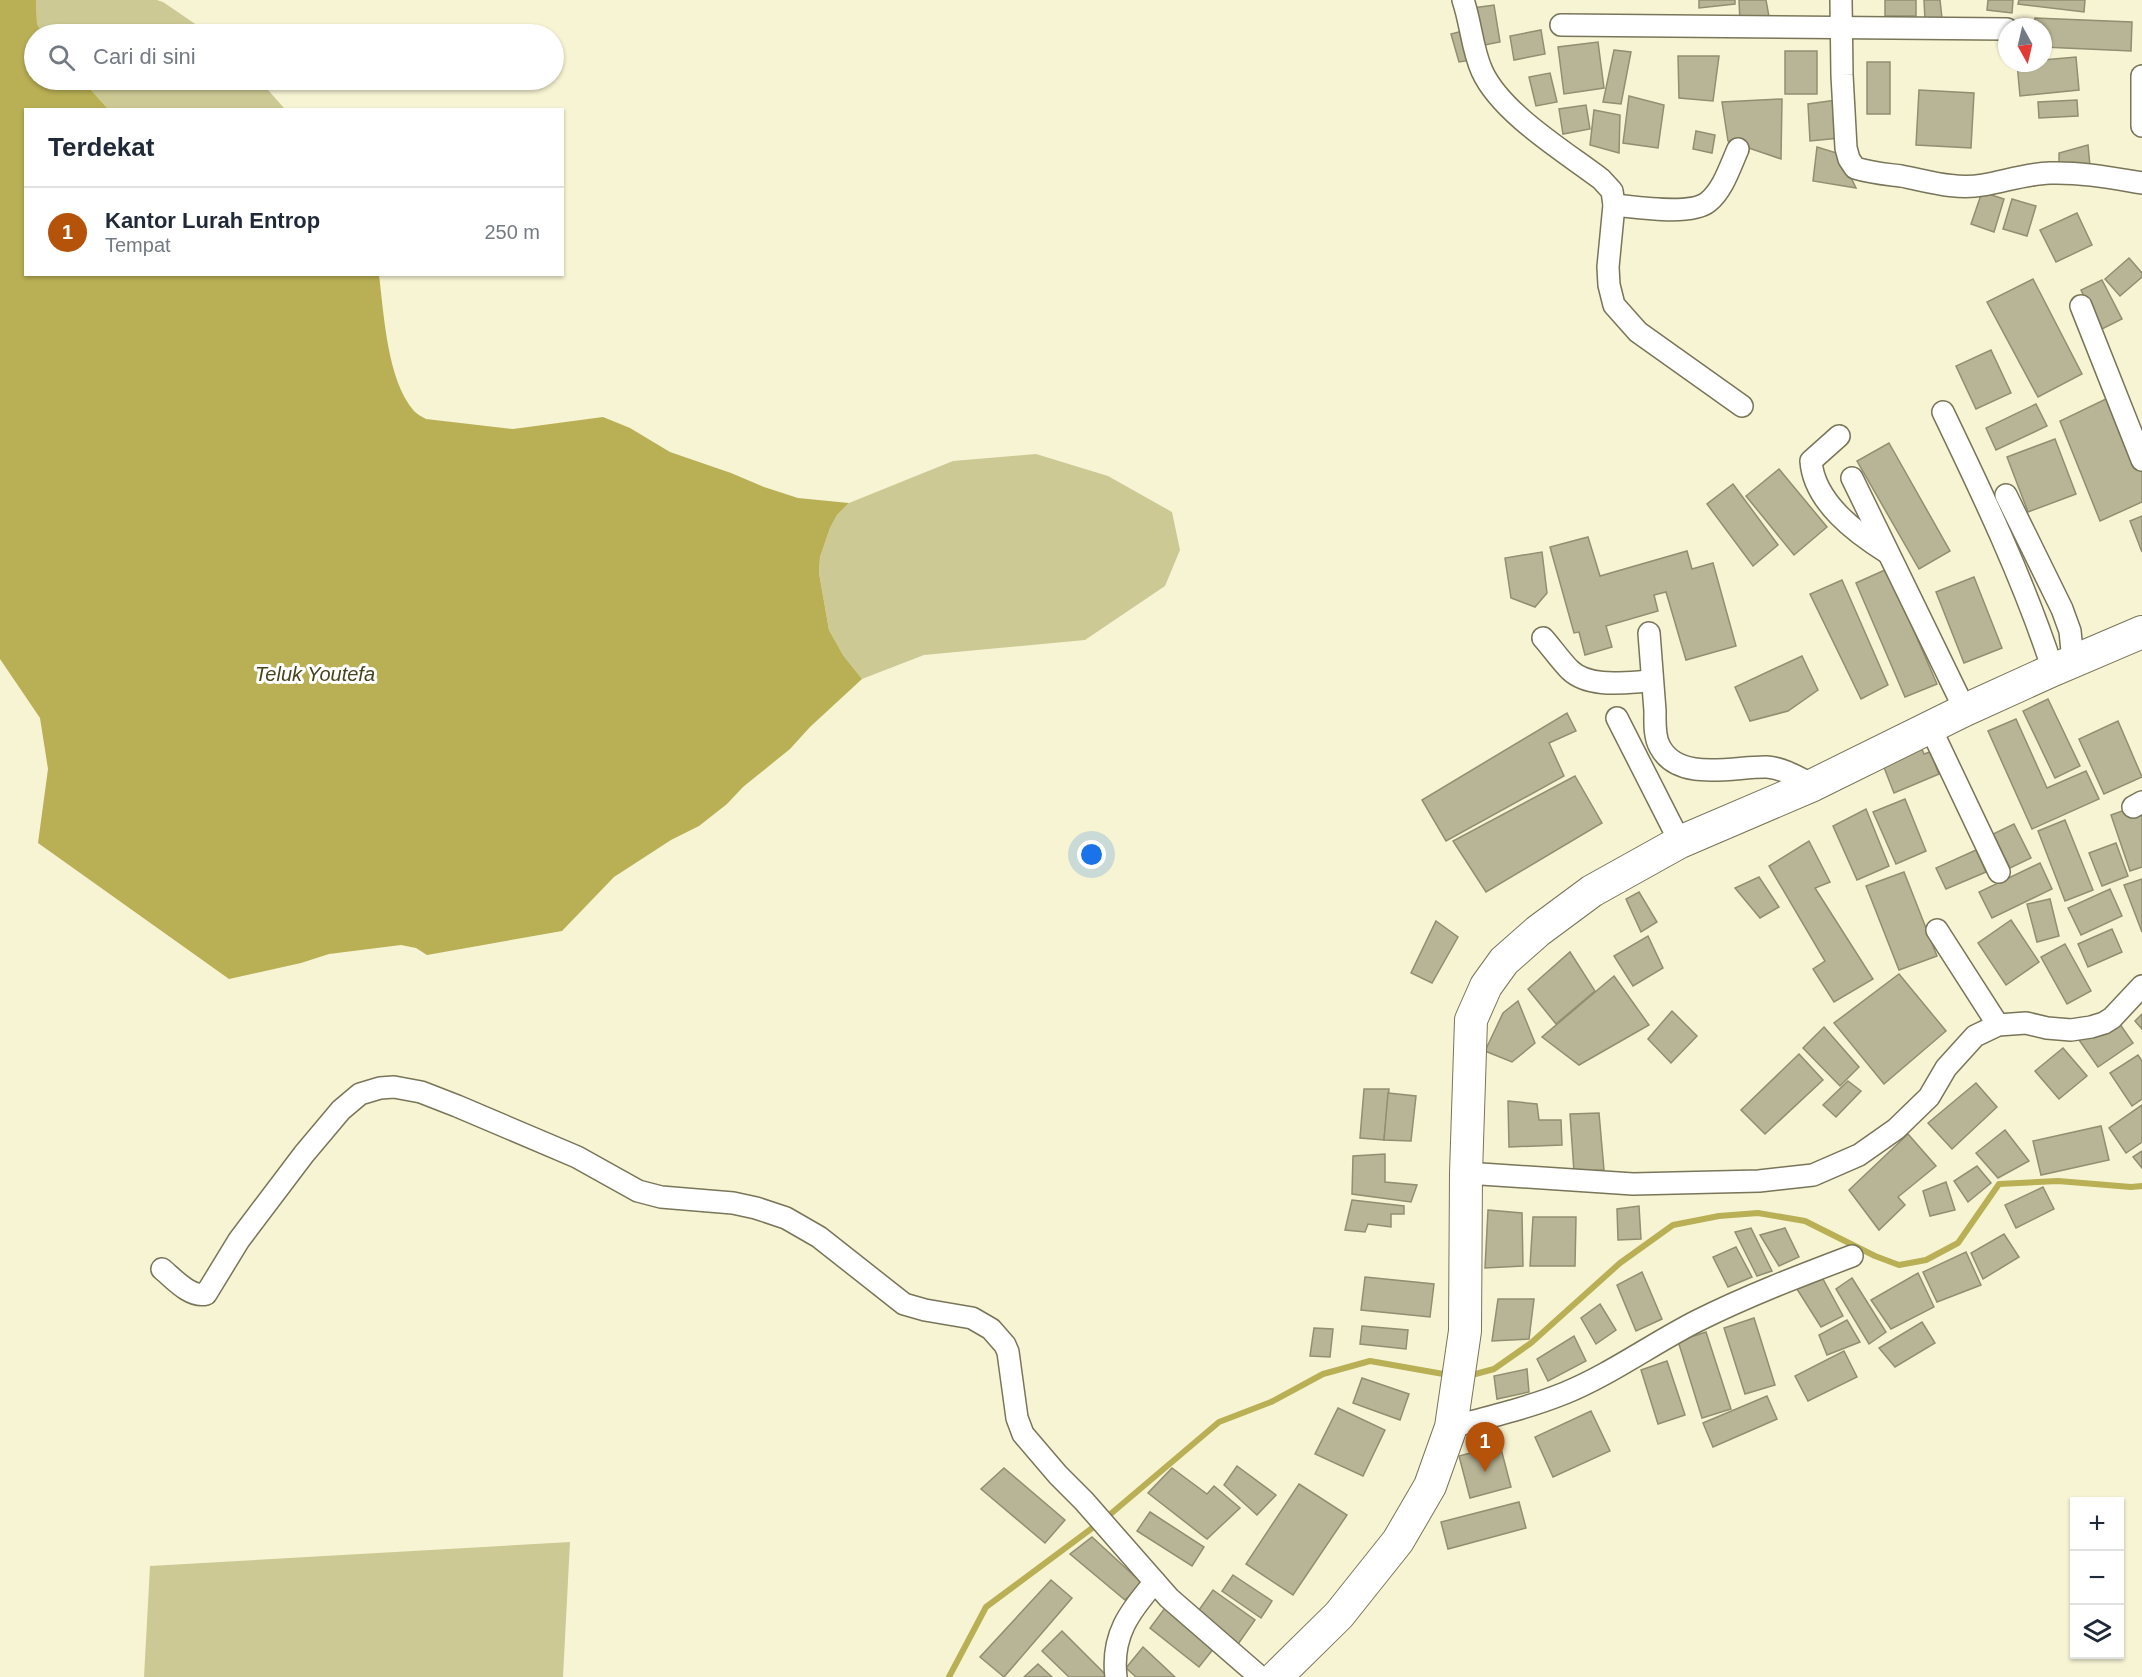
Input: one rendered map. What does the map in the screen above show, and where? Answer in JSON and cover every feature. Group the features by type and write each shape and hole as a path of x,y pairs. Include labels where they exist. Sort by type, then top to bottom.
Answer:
{"highway":[{"path":"1276,1677 1339,1615 1398,1541 1430,1486 1451,1427 1465,1331 1466,1173 1471,1020 1486,986 1504,961 1538,931 1592,891 1680,842 1813,785 1931,729 1965,710 2142,632"}],"street":[{"path":"1463,0 1482,71 1498,96 1515,114 1601,179 1612,191 1614,206 1608,267 1614,306 1638,332 1742,406"},
{"path":"1841,0 1846,148 1855,168 1873,174 1955,186 1982,185 2018,176 2052,173 2142,183"},
{"path":"1561,25 1998,29"},
{"path":"2142,76 2142,126"},
{"path":"1614,206 1683,210 1707,204 1722,186 1738,149"},
{"path":"2081,306 2142,460"},
{"path":"1943,412 2002,534 2034,613 2063,665"},
{"path":"1839,436 1812,461 1812,473 1826,500 1838,513 1868,540 1889,553"},
{"path":"1852,478 1965,710"},
{"path":"2006,495 2062,609 2070,631 2063,665"},
{"path":"1649,633 1659,747 1671,759 1686,767 1703,770 1767,767 1783,770 1813,785"},
{"path":"1542,638 1572,672 1589,680 1652,681"},
{"path":"1617,718 1680,842"},
{"path":"1931,729 1999,872"},
{"path":"1937,930 1998,1025"},
{"path":"1466,1173 1633,1184 1759,1181 1813,1175 1859,1155 1896,1129 1929,1097 1946,1068 1975,1035 1998,1025 2026,1023 2046,1028 2071,1030 2091,1027 2112,1018 2142,986"},
{"path":"162,1269 188,1290 200,1295 206,1294 239,1240 304,1154 341,1110 360,1094 380,1088 394,1087 421,1092 577,1157 638,1191 661,1197 733,1203 786,1218 819,1237 904,1304 972,1318 991,1329 1008,1352 1017,1418 1023,1434 1149,1576 1192,1620 1260,1677"},
{"path":"1451,1427 1532,1405 1565,1393 1598,1378 1697,1321 1774,1285 1852,1256"},
{"path":"1116,1677 1114,1660 1116,1645 1149,1576"}],"shaded area":[{"path":"36,0 157,0 195,24 37,24"},
{"path":"91,90 268,90 284,108 107,108"},
{"path":"1036,454 1108,476 1172,512 1180,550 1165,586 1085,640 924,655 862,679 843,655 829,630 819,573 820,557 837,515 849,503 953,461"},
{"path":"570,1542 563,1677 144,1677 150,1566"}],"water":[{"name":"Teluk Youtefa","path":"0,0 36,0 37,24 24,24 24,90 91,90 107,108 24,108 24,276 379,276 392,365 405,398 414,411 426,419 513,429 603,417 630,428 670,452 764,487 798,498 849,503 837,515 830,528 820,557 819,573 829,630 843,655 862,679 810,727 790,749 743,787 727,804 699,826 671,840 614,877 562,931 427,955 416,948 401,945 329,954 301,963 229,979 38,843 48,769 40,718 0,659"}],"building":[{"path":"1699,0 1735,0 1735,4 1699,8"},
{"path":"1739,0 1766,0 1770,22 1740,22"},
{"path":"1885,0 1916,0 1916,16 1885,16"},
{"path":"1924,0 1940,0 1942,18 1925,20"},
{"path":"1988,0 2013,0 2012,13 1987,10"},
{"path":"2019,0 2085,0 2084,12 2018,4"},
{"path":"1494,5 1500,42 1479,46 1473,8"},
{"path":"2052,19 2132,22 2131,51 2052,47"},
{"path":"1541,30 1545,54 1514,60 1510,36"},
{"path":"1463,31 1472,60 1459,62 1451,34"},
{"path":"1598,42 1604,88 1564,94 1558,47"},
{"path":"1614,50 1631,52 1621,104 1603,102"},
{"path":"1785,51 1817,51 1817,94 1785,94"},
{"path":"1678,56 1719,56 1713,101 1679,98"},
{"path":"2076,57 2079,90 2020,96 2018,72 2052,72 2052,59"},
{"path":"1867,62 1890,62 1890,114 1867,114"},
{"path":"1550,73 1557,102 1536,106 1529,77"},
{"path":"1919,90 1974,93 1971,148 1916,145"},
{"path":"1629,96 1664,105 1658,148 1623,143"},
{"path":"1782,99 1781,159 1728,141 1722,102"},
{"path":"1836,100 1840,138 1810,141 1808,104"},
{"path":"2077,100 2078,116 2039,118 2038,102"},
{"path":"1586,105 1590,129 1563,134 1559,109"},
{"path":"1594,110 1620,115 1619,153 1590,145"},
{"path":"1696,131 1715,135 1712,153 1693,149"},
{"path":"2088,145 2090,166 2059,165 2059,153"},
{"path":"1817,147 1840,154 1856,188 1813,181"},
{"path":"1982,192 2004,199 1994,232 1971,224"},
{"path":"2012,199 2036,206 2027,236 2003,229"},
{"path":"2077,213 2092,245 2056,262 2040,230"},
{"path":"2129,258 2142,273 2142,277 2120,296 2105,279"},
{"path":"2033,279 2082,374 2038,397 1987,302"},
{"path":"2102,280 2122,319 2100,330 2081,290"},
{"path":"1991,350 2011,393 1976,409 1956,366"},
{"path":"2110,397 2142,472 2142,502 2100,521 2060,421"},
{"path":"2036,404 2047,426 1996,450 1986,428"},
{"path":"2055,439 2076,494 2028,512 2007,457"},
{"path":"1889,443 1950,551 1919,569 1857,461"},
{"path":"1779,469 1827,527 1794,555 1746,496"},
{"path":"1733,484 1778,545 1753,566 1707,504"},
{"path":"2142,516 2142,552 2130,521"},
{"path":"1588,537 1600,576 1687,551 1692,569 1713,563 1736,646 1686,660 1666,592 1654,595 1658,611 1606,626 1612,647 1585,655 1579,632 1574,633 1550,547"},
{"path":"1542,552 1547,593 1535,607 1511,598 1505,558"},
{"path":"1887,569 1937,684 1905,697 1856,583"},
{"path":"1974,577 2002,648 1964,663 1936,592"},
{"path":"1842,580 1888,685 1861,699 1810,594"},
{"path":"1802,656 1818,690 1788,711 1750,721 1735,687"},
{"path":"2048,699 2080,766 2055,778 2023,711"},
{"path":"1567,713 1576,731 1549,743 1564,776 1446,841 1422,800"},
{"path":"2016,719 2047,788 2086,771 2099,799 2032,829 1988,731"},
{"path":"2118,721 2142,777 2104,794 2079,739"},
{"path":"1921,747 1924,754 1930,752 1939,774 1894,793 1883,765"},
{"path":"1575,776 1602,823 1486,892 1453,841"},
{"path":"1905,799 1926,851 1896,864 1873,812"},
{"path":"2142,804 2142,867 2130,871 2111,815"},
{"path":"1866,809 1889,866 1857,880 1833,826"},
{"path":"2065,820 2093,890 2065,901 2038,831"},
{"path":"2014,824 2031,858 2010,868 1993,834"},
{"path":"1809,841 1830,882 1815,888 1873,979 1834,1002 1813,969 1825,961 1769,866"},
{"path":"2116,843 2128,876 2102,886 2089,853"},
{"path":"1976,850 1986,872 1946,889 1936,868"},
{"path":"2040,863 2052,889 1992,918 1979,892"},
{"path":"1904,872 1937,956 1899,970 1866,886"},
{"path":"1759,877 1779,907 1760,918 1735,888"},
{"path":"2142,879 2142,932 2124,885"},
{"path":"2110,889 2122,916 2081,935 2068,908"},
{"path":"1639,892 1657,922 1641,932 1626,899"},
{"path":"2050,899 2059,936 2037,942 2027,904"},
{"path":"2011,920 2039,962 2006,985 1978,943"},
{"path":"1436,921 1458,937 1432,983 1411,973"},
{"path":"2112,929 2122,952 2088,967 2078,944"},
{"path":"1648,936 1663,968 1633,986 1614,956"},
{"path":"2065,944 2091,991 2067,1004 2041,957"},
{"path":"1570,952 1595,991 1556,1024 1528,989"},
{"path":"1899,974 1946,1031 1884,1084 1834,1023"},
{"path":"1614,976 1649,1025 1579,1065 1542,1037"},
{"path":"1518,1001 1535,1043 1512,1062 1485,1051 1503,1013"},
{"path":"1672,1011 1697,1036 1671,1063 1648,1039"},
{"path":"2142,1014 2142,1029 2135,1021"},
{"path":"2115,1017 2133,1043 2098,1067 2079,1040"},
{"path":"1824,1027 1859,1067 1840,1086 1803,1048"},
{"path":"2063,1048 2087,1076 2059,1099 2035,1071"},
{"path":"1799,1054 1823,1080 1765,1134 1741,1110"},
{"path":"2138,1055 2142,1061 2142,1099 2132,1106 2110,1073"},
{"path":"1848,1081 1861,1091 1836,1117 1823,1105"},
{"path":"1976,1083 1997,1107 1952,1149 1928,1123"},
{"path":"1364,1089 1389,1089 1384,1140 1360,1138"},
{"path":"1388,1093 1416,1096 1411,1141 1384,1140"},
{"path":"1508,1101 1537,1104 1539,1120 1561,1120 1562,1145 1509,1147"},
{"path":"2142,1105 2142,1142 2126,1153 2109,1128"},
{"path":"1599,1113 1604,1170 1574,1172 1570,1114"},
{"path":"2101,1126 2109,1160 2041,1175 2033,1141"},
{"path":"2005,1130 2029,1161 1998,1178 1976,1153"},
{"path":"1908,1134 1936,1166 1898,1197 1905,1205 1879,1230 1849,1190"},
{"path":"2142,1151 2142,1168 2133,1157"},
{"path":"1385,1154 1385,1182 1417,1185 1411,1202 1352,1194 1353,1156"},
{"path":"1977,1166 1991,1183 1968,1202 1954,1181"},
{"path":"1946,1182 1955,1210 1930,1216 1923,1191"},
{"path":"2043,1187 2054,1209 2016,1228 2005,1205"},
{"path":"1352,1200 1404,1206 1404,1214 1391,1214 1391,1227 1368,1224 1365,1232 1345,1230"},
{"path":"1639,1206 1641,1239 1618,1240 1617,1209"},
{"path":"1488,1210 1522,1213 1523,1266 1485,1268"},
{"path":"1533,1217 1576,1217 1575,1266 1530,1266"},
{"path":"1751,1228 1772,1271 1757,1276 1735,1232"},
{"path":"1785,1228 1799,1257 1779,1266 1760,1235"},
{"path":"2004,1234 2019,1257 1983,1279 1971,1253"},
{"path":"1736,1247 1752,1277 1728,1287 1713,1257"},
{"path":"1966,1252 1981,1285 1937,1302 1923,1272"},
{"path":"1642,1272 1662,1319 1636,1331 1617,1285"},
{"path":"1918,1273 1934,1307 1891,1329 1871,1300"},
{"path":"1365,1277 1434,1284 1430,1317 1361,1310"},
{"path":"1852,1278 1886,1332 1869,1344 1836,1289"},
{"path":"1823,1279 1843,1316 1821,1327 1797,1289"},
{"path":"1498,1299 1534,1299 1529,1339 1492,1341"},
{"path":"1600,1304 1616,1330 1596,1344 1581,1318"},
{"path":"1754,1318 1775,1385 1745,1394 1724,1328"},
{"path":"1847,1320 1860,1342 1827,1355 1819,1335"},
{"path":"1922,1322 1935,1343 1895,1367 1879,1348"},
{"path":"1362,1326 1408,1330 1406,1349 1360,1344"},
{"path":"1314,1328 1333,1329 1330,1357 1310,1356"},
{"path":"1706,1332 1731,1409 1702,1418 1678,1341"},
{"path":"1574,1336 1586,1361 1548,1381 1537,1359"},
{"path":"1844,1351 1857,1377 1808,1401 1795,1376"},
{"path":"1667,1361 1685,1415 1658,1424 1641,1370"},
{"path":"1527,1369 1529,1392 1497,1399 1494,1376"},
{"path":"1362,1378 1409,1394 1400,1420 1353,1403"},
{"path":"1767,1396 1777,1419 1713,1447 1703,1423"},
{"path":"1338,1408 1385,1430 1363,1476 1315,1454"},
{"path":"1591,1411 1610,1451 1553,1477 1535,1437"},
{"path":"1500,1445 1511,1487 1470,1498 1459,1456"},
{"path":"1237,1466 1276,1495 1257,1515 1224,1485"},
{"path":"1004,1468 1065,1520 1045,1543 981,1489"},
{"path":"1172,1468 1207,1494 1214,1486 1240,1508 1207,1539 1148,1493"},
{"path":"1299,1484 1347,1515 1293,1595 1246,1564"},
{"path":"1519,1502 1526,1528 1448,1549 1441,1522"},
{"path":"1150,1512 1204,1547 1192,1566 1137,1531"},
{"path":"1092,1537 1142,1583 1125,1600 1070,1554"},
{"path":"1233,1575 1272,1601 1261,1618 1222,1591"},
{"path":"1051,1580 1072,1598 1004,1677 980,1657"},
{"path":"1213,1590 1255,1620 1236,1647 1194,1617"},
{"path":"1165,1608 1214,1648 1199,1667 1150,1628"},
{"path":"1062,1631 1108,1677 1069,1677 1042,1651"},
{"path":"1143,1647 1175,1677 1136,1677 1126,1668"},
{"path":"1038,1664 1052,1677 1024,1677"}],"waterway":[{"path":"1468,1376 1494,1369 1531,1343 1620,1263 1673,1225 1719,1216 1758,1213 1805,1221 1875,1256 1899,1265 1926,1260 1958,1243 1999,1184 2058,1181 2142,1186"},
{"path":"949,1677 986,1607 1107,1517 1219,1422 1271,1402 1323,1374 1370,1361 1449,1375"}],"place":[{"name":"Kantor Lurah Entrop","path":"1485,1472"}]}
